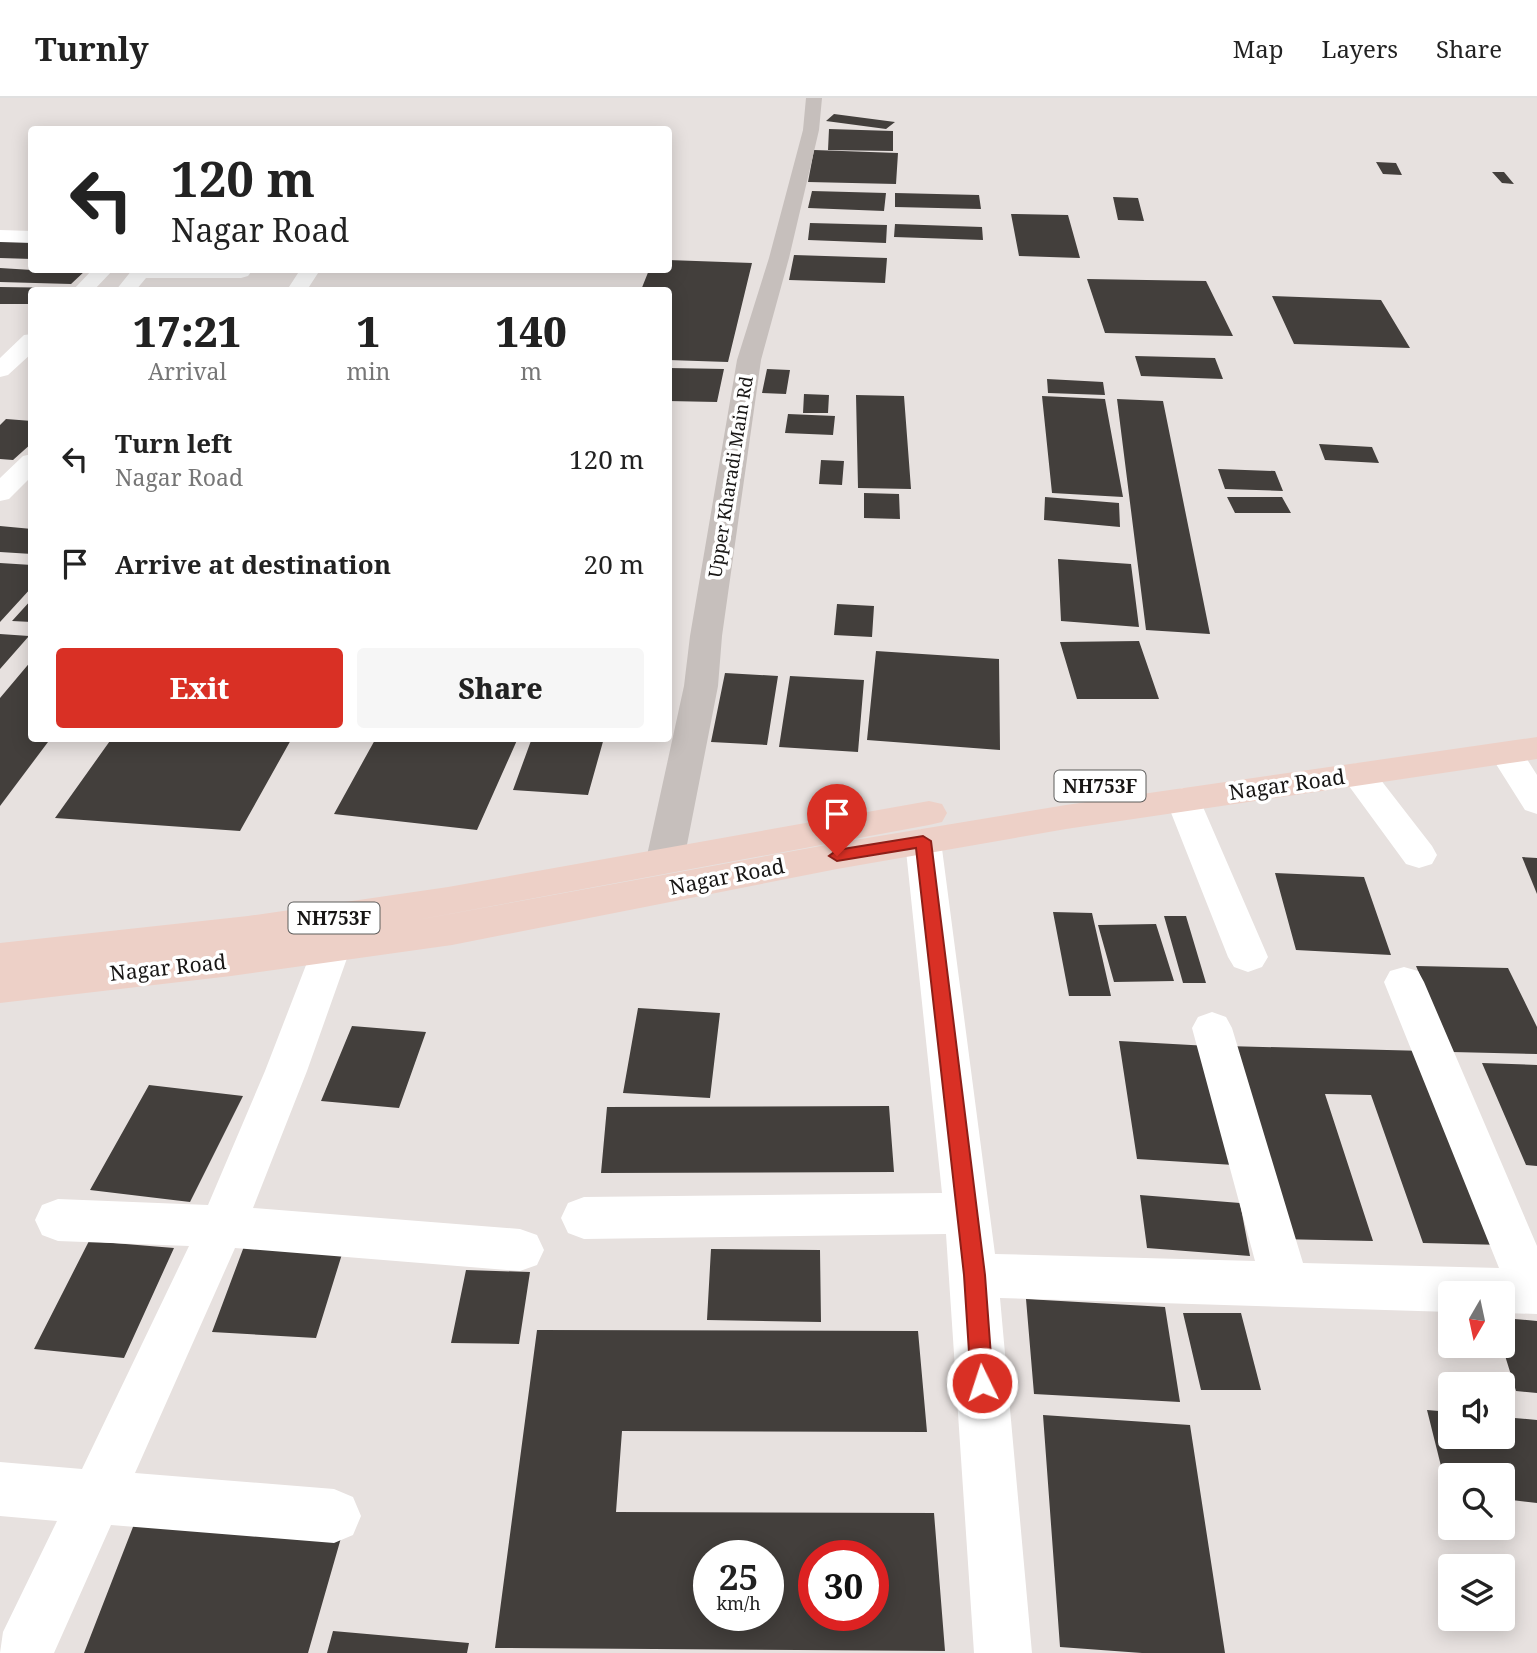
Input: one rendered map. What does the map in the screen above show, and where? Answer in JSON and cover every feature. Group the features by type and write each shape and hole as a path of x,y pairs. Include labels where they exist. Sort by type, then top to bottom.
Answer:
{"highway":[{"name":"Nagar Road","path":"0,958 248,930 435,903 1051,793 1537,723"},
{"name":"Nagar Road","path":"0,987 452,930 923,841 1521,750"}],"street":[{"name":"Upper Kharadi Main Rd","path":"665,860 701,686 706,636 749,360 779,258 811,130 814,98"},
{"path":"0,236 28,237"},
{"path":"86,287 100,273"},
{"path":"128,287 139,273"},
{"path":"211,273 248,278"},
{"path":"232,287 248,278"},
{"path":"0,370 28,344"},
{"path":"0,493 28,465"},
{"path":"1521,750 1537,802"},
{"path":"1358,774 1419,855"},
{"path":"1183,800 1248,957"},
{"path":"923,841 975,1275 1003,1653"},
{"path":"24,1653 222,1226 286,1071 332,947"},
{"path":"975,1275 1534,1292 1404,982"},
{"path":"1212,1028 1285,1284"},
{"path":"584,1218 967,1213"},
{"path":"58,1220 222,1226 520,1250"},
{"path":"0,1489 334,1516"}],"building":[{"path":"834,114 895,122 886,129 826,121"},
{"path":"829,129 893,131 893,151 828,150"},
{"path":"814,150 898,153 896,184 808,182"},
{"path":"1376,162 1396,163 1402,175 1383,174"},
{"path":"1492,172 1504,172 1514,184 1502,183"},
{"path":"812,191 886,193 884,211 808,208"},
{"path":"895,193 979,195 981,209 895,207"},
{"path":"1113,197 1138,198 1144,221 1118,220"},
{"path":"1011,214 1068,215 1080,258 1019,256"},
{"path":"810,223 887,225 886,243 808,240"},
{"path":"895,224 982,227 983,240 894,237"},
{"path":"0,241 28,242 28,259 0,258"},
{"path":"794,255 887,258 885,283 789,280"},
{"path":"672,260 752,263 728,362 672,360 672,287 642,287 648,273 672,273"},
{"path":"0,268 28,270 28,273 83,273 71,284 0,282"},
{"path":"1087,279 1206,281 1233,336 1105,333"},
{"path":"0,287 28,287 28,304 0,304"},
{"path":"1272,296 1381,300 1410,348 1294,344"},
{"path":"1135,356 1215,358 1223,379 1141,376"},
{"path":"672,368 724,369 717,402 672,401"},
{"path":"767,369 790,370 786,394 762,393"},
{"path":"1047,379 1103,382 1105,395 1048,393"},
{"path":"804,394 829,395 828,413 803,413"},
{"path":"856,395 904,396 911,489 858,488"},
{"path":"1042,396 1105,399 1123,497 1052,493"},
{"path":"1117,399 1163,401 1210,634 1146,630"},
{"path":"788,414 835,416 833,435 785,433"},
{"path":"6,419 28,421 28,447 13,460 0,459 0,425"},
{"path":"1319,444 1372,447 1379,463 1325,460"},
{"path":"821,460 844,461 842,485 819,484"},
{"path":"1218,469 1275,471 1283,491 1225,489"},
{"path":"864,493 899,494 900,519 864,518"},
{"path":"1045,497 1119,503 1120,527 1044,520"},
{"path":"1227,497 1282,497 1291,513 1235,513"},
{"path":"0,526 28,529 28,554 0,552"},
{"path":"1058,559 1131,564 1139,627 1061,621"},
{"path":"0,563 28,565 28,591 0,622"},
{"path":"28,603 28,622 12,621"},
{"path":"837,604 874,606 872,637 834,635"},
{"path":"0,634 28,636 28,637 0,669"},
{"path":"1139,641 1159,699 1077,699 1060,642"},
{"path":"876,651 999,659 1000,750 867,740"},
{"path":"28,665 28,742 48,742 0,806 0,698"},
{"path":"725,673 778,676 767,745 711,742"},
{"path":"790,676 864,680 858,752 779,747"},
{"path":"109,742 290,742 240,831 55,818"},
{"path":"374,742 516,742 477,830 334,814"},
{"path":"531,742 603,742 588,795 513,790"},
{"path":"1522,857 1537,858 1537,894"},
{"path":"1275,873 1364,877 1391,955 1296,950"},
{"path":"1053,912 1092,913 1111,996 1069,996"},
{"path":"1164,916 1186,916 1206,983 1183,983"},
{"path":"1156,924 1174,981 1114,982 1098,925"},
{"path":"1416,966 1508,968 1537,1027 1537,1054 1452,1052"},
{"path":"638,1008 720,1013 710,1098 623,1093"},
{"path":"352,1026 426,1032 399,1108 321,1101"},
{"path":"1119,1041 1209,1046 1234,1165 1137,1159"},
{"path":"1226,1046 1426,1051 1503,1245 1423,1243 1371,1095 1325,1094 1373,1241 1277,1239"},
{"path":"1482,1063 1537,1065 1537,1166 1526,1165"},
{"path":"149,1085 243,1096 190,1202 90,1190"},
{"path":"889,1106 894,1172 601,1173 607,1107"},
{"path":"1140,1195 1240,1203 1250,1256 1147,1248"},
{"path":"249,1233 347,1238 316,1338 212,1332"},
{"path":"89,1241 174,1248 124,1358 34,1349"},
{"path":"711,1249 820,1250 821,1322 707,1320"},
{"path":"466,1270 530,1272 519,1344 451,1343"},
{"path":"1026,1299 1165,1307 1180,1402 1034,1394"},
{"path":"1183,1313 1241,1313 1261,1390 1201,1390"},
{"path":"1516,1319 1537,1321 1537,1393 1516,1391 1515,1372 1510,1372 1506,1358 1516,1358"},
{"path":"537,1330 918,1331 927,1432 622,1431 616,1512 934,1513 945,1651 495,1648"},
{"path":"1427,1410 1438,1411 1438,1449 1515,1449 1515,1418 1537,1420 1537,1503 1515,1500 1515,1463 1440,1463"},
{"path":"1043,1415 1190,1425 1225,1653 1142,1653 1060,1647"},
{"path":"138,1514 343,1531 308,1653 84,1653"},
{"path":"333,1631 469,1643 467,1653 327,1653"}],"route":[{"path":"837,856 923,841 975,1275 982,1383"}]}
